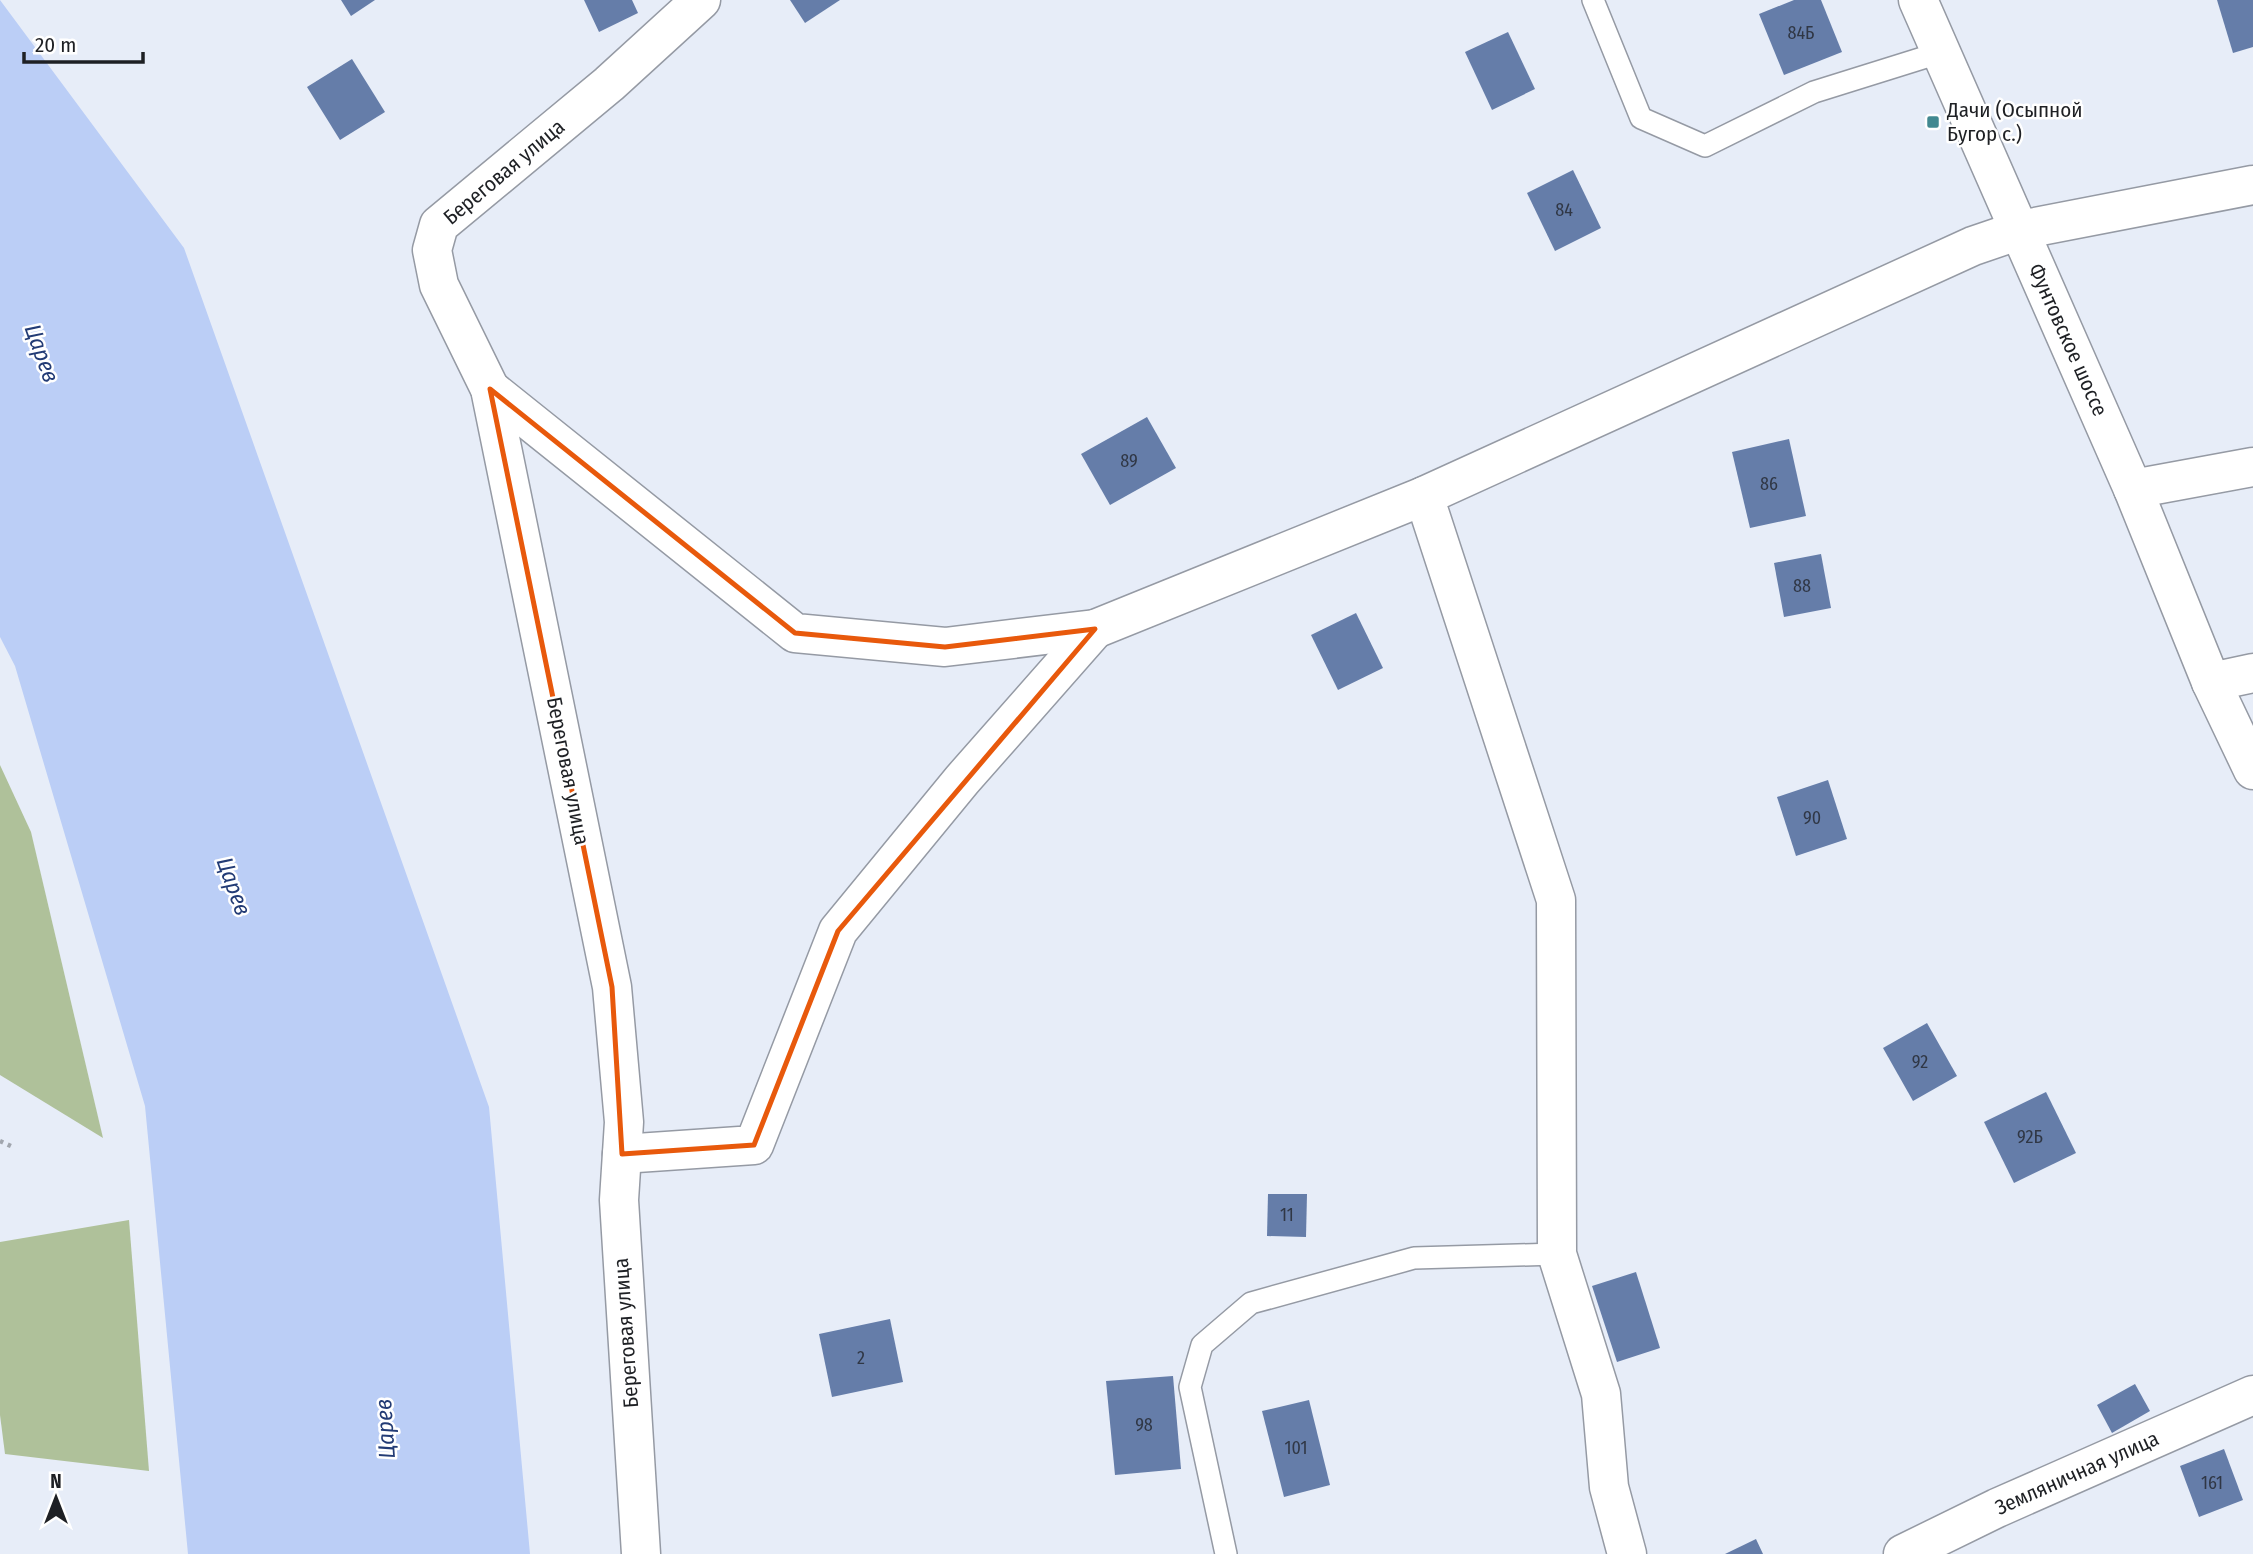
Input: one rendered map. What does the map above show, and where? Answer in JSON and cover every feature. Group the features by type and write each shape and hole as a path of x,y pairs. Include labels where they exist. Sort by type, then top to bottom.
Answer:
{"street":[{"name":"Береговая улица","path":"641,1554 619,1200 624,1122 611,987 490,389 439,285 432,250 439,225 609,84 701,0"},
{"name":"Фунтовское шоссе","path":"1919,0 2133,489 2211,682 2253,769"},
{"path":"490,389 795,633 945,647 1095,629 1424,496 1973,246 2020,230 2253,185"},
{"path":"2133,489 2253,467"},
{"path":"1424,496 1556,900 1557,1254 1601,1394 1609,1487 1627,1554"},
{"path":"622,1154 754,1145 838,931 962,780 1095,629"},
{"path":"2211,682 2253,673"},
{"name":"Земляничная улица","path":"1903,1554 1997,1508 2253,1395"}],"lane":[{"path":"1594,0 1641,118 1705,146 1814,92 1942,52"},
{"path":"1226,1554 1189,1387 1202,1345 1251,1303 1414,1258 1557,1254"}],"path":[{"path":"0,1141 15,1148"}],"highlighted area":[{"path":"490,389 795,633 945,647 1095,629 838,931 754,1145 622,1154 612,987"}],"green space":[{"path":"0,765 31,832 103,1138 0,1075"},
{"path":"129,1220 149,1471 5,1454 0,1415 0,1242"}],"water":[{"name":"Царев","path":"0,0 184,248 489,1107 530,1554 188,1554 145,1106 15,666 0,637"}],"building":[{"path":"341,0 375,0 351,16"},
{"path":"584,0 632,0 638,13 599,32"},
{"path":"790,0 840,0 805,23"},
{"path":"1794,0 1821,0 1842,52 1784,75 1759,14"},
{"path":"2217,0 2253,0 2253,47 2233,53"},
{"path":"1508,32 1535,89 1492,110 1465,52"},
{"path":"352,59 385,112 340,140 307,87"},
{"path":"1573,170 1601,228 1555,251 1527,193"},
{"path":"1147,417 1176,468 1110,505 1081,454"},
{"path":"1789,439 1806,516 1750,528 1732,452"},
{"path":"1821,554 1831,608 1784,617 1774,563"},
{"path":"1356,613 1383,668 1338,690 1311,635"},
{"path":"1828,780 1847,839 1796,856 1777,797"},
{"path":"1927,1023 1957,1076 1913,1101 1883,1048"},
{"path":"2046,1092 2076,1153 2014,1183 1984,1122"},
{"path":"1268,1194 1307,1194 1306,1237 1267,1236"},
{"path":"1636,1272 1660,1348 1617,1362 1592,1286"},
{"path":"890,1319 903,1382 832,1397 819,1334"},
{"path":"1173,1376 1181,1469 1115,1475 1106,1381"},
{"path":"2135,1384 2150,1411 2112,1433 2097,1405"},
{"path":"1309,1400 1330,1485 1284,1497 1262,1411"},
{"path":"2224,1449 2243,1500 2199,1517 2180,1466"},
{"path":"1756,1539 1763,1554 1725,1554"}],"place":[{"name":"Дачи (Осыпной Бугор с.)","path":"1933,122"}]}
